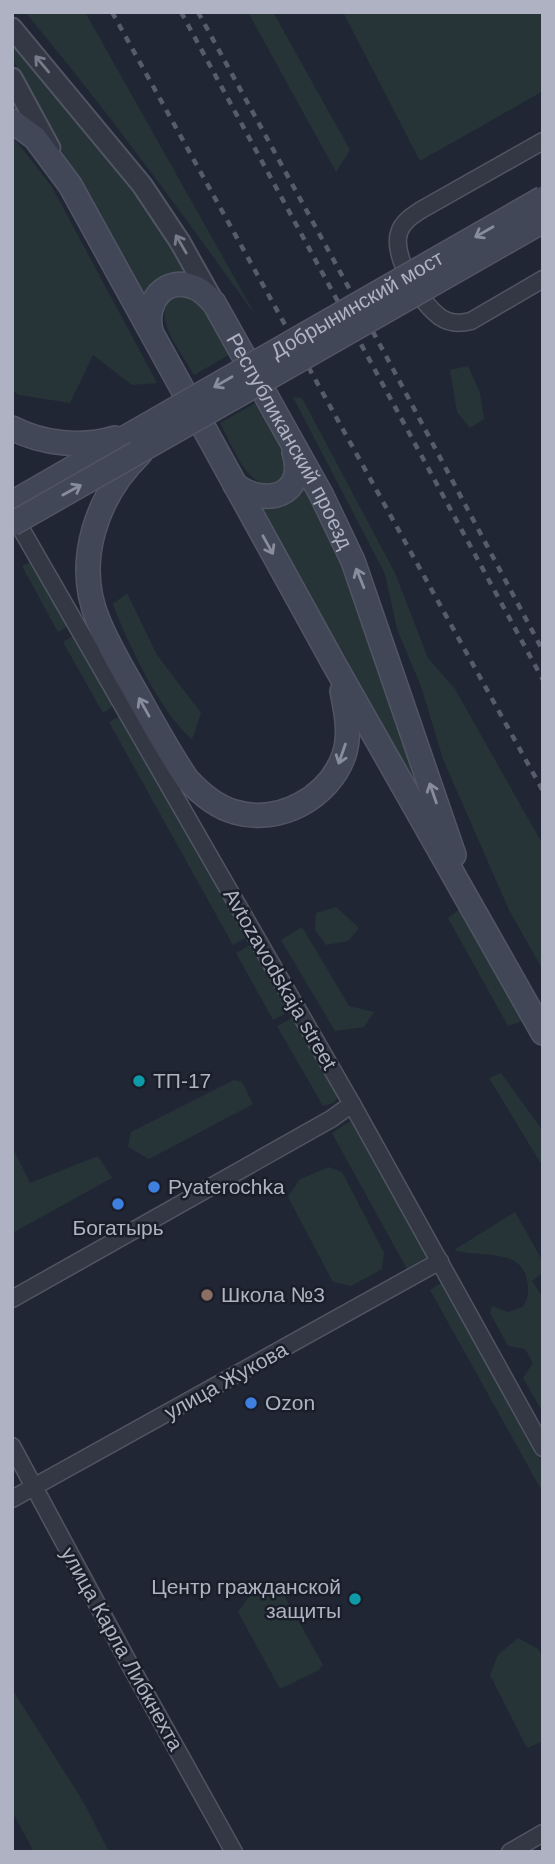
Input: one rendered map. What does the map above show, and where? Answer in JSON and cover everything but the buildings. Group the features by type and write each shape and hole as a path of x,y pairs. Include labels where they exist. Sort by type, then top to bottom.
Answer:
{"main road":[{"path":"12,121 41,145 70,185"},
{"name":"Республиканский проезд","path":"70,185 334,664 543,1033"},
{"name":"Добрынинский мост","path":"140,441 543,198"},
{"name":"Добрынинский мост","path":"140,441 543,221"},
{"path":"152,334 148,317 152,303 159,293 171,286 184,285 198,289 214,303"},
{"name":"Республиканский проезд","path":"214,303 331,515 367,597 471,904"},
{"path":"12,428 52,441 76,444 140,441"},
{"path":"235,485 246,493 262,498 288,489 297,476 297,461 291,440"},
{"path":"12,503 140,441"},
{"path":"12,524 140,441"},
{"path":"140,441 113,485 96,522 88,559 89,588 97,618 111,647 178,766 198,792 234,812 265,815 299,806 318,792 333,776 344,755 348,735 346,708 334,664"}],"street":[{"name":"Республиканский проезд","path":"12,28 126,164 157,206 214,303"},
{"name":"Республиканский проезд","path":"12,78 70,185"},
{"path":"543,141 421,210 399,229 397,242 398,254 404,268 422,297 440,317 452,323 471,321 543,279"},
{"name":"Avtozavodskaja street","path":"12,513 352,1104 543,1448"},
{"path":"12,1299 331,1119 352,1104"},
{"name":"улица Жукова","path":"12,1499 440,1261"},
{"name":"улица Карла Либкнехта","path":"12,1446 234,1852"},
{"path":"510,1852 543,1833"}],"shaded area":[{"path":"25,12 85,12 256,316 115,124"},
{"path":"248,12 273,12 350,150 336,172"},
{"path":"343,12 543,12 543,91 420,161"},
{"path":"12,41 140,197 190,276 173,275 160,279 151,288 143,303 12,58"},
{"path":"12,140 16,141 52,187 157,383 132,385 93,355 70,403 19,395 12,390"},
{"path":"184,292 202,303 232,353 194,375 174,341 165,318 166,307 172,299"},
{"path":"468,366 480,393 484,419 470,428 457,412 450,370"},
{"path":"293,397 302,398 395,573 428,658 455,689 543,845 543,970 509,910 443,759 422,689 397,629 385,574"},
{"path":"259,401 285,449 287,472 275,482 265,483 255,479 246,470 220,423"},
{"path":"306,479 362,596 422,794 257,506"},
{"path":"33,561 70,625 58,632 22,566"},
{"path":"127,593 157,655 201,713 192,739 157,695 127,638 113,604"},
{"path":"76,634 116,704 103,713 63,642"},
{"path":"123,714 250,935 233,945 109,722"},
{"path":"336,907 359,928 348,941 326,945 315,930 316,913"},
{"path":"459,910 522,1021 508,1026 448,918"},
{"path":"302,927 349,1006 374,1012 364,1027 335,1031 281,940"},
{"path":"254,943 292,1010 273,1020 236,953"},
{"path":"296,1016 340,1095 333,1103 323,1106 277,1026"},
{"path":"501,1073 543,1131 543,1167 489,1078"},
{"path":"234,1080 242,1082 253,1104 149,1159 128,1147 131,1132"},
{"path":"352,1120 428,1256 407,1269 332,1133"},
{"path":"12,1147 30,1183 98,1156 112,1178 12,1233"},
{"path":"328,1167 342,1172 384,1253 382,1269 351,1286 333,1282 288,1197 299,1180"},
{"path":"515,1212 543,1262 543,1272 532,1281 543,1298 543,1413 523,1378 533,1363 525,1349 508,1346 490,1313 492,1306 508,1312 523,1307 528,1291 523,1270 508,1258 454,1250"},
{"path":"443,1282 543,1464 543,1493 430,1290"},
{"path":"276,1581 323,1665 319,1670 280,1689 238,1612 252,1593"},
{"path":"518,1638 538,1649 543,1657 543,1741 527,1748 490,1675 498,1655"},
{"path":"12,1689 84,1803 109,1852 34,1852 12,1811"}],"railway":[{"path":"112,12 543,791"},
{"path":"181,12 543,680"},
{"path":"198,12 543,651"}],"place":[{"name":"ТП-17","path":"139,1081"},
{"name":"Pyaterochka","path":"154,1187"},
{"name":"Богатырь","path":"118,1204"},
{"name":"Школа №3","path":"207,1295"},
{"name":"Ozon","path":"251,1403"},
{"name":"Центр гражданской защиты","path":"355,1599"}]}
